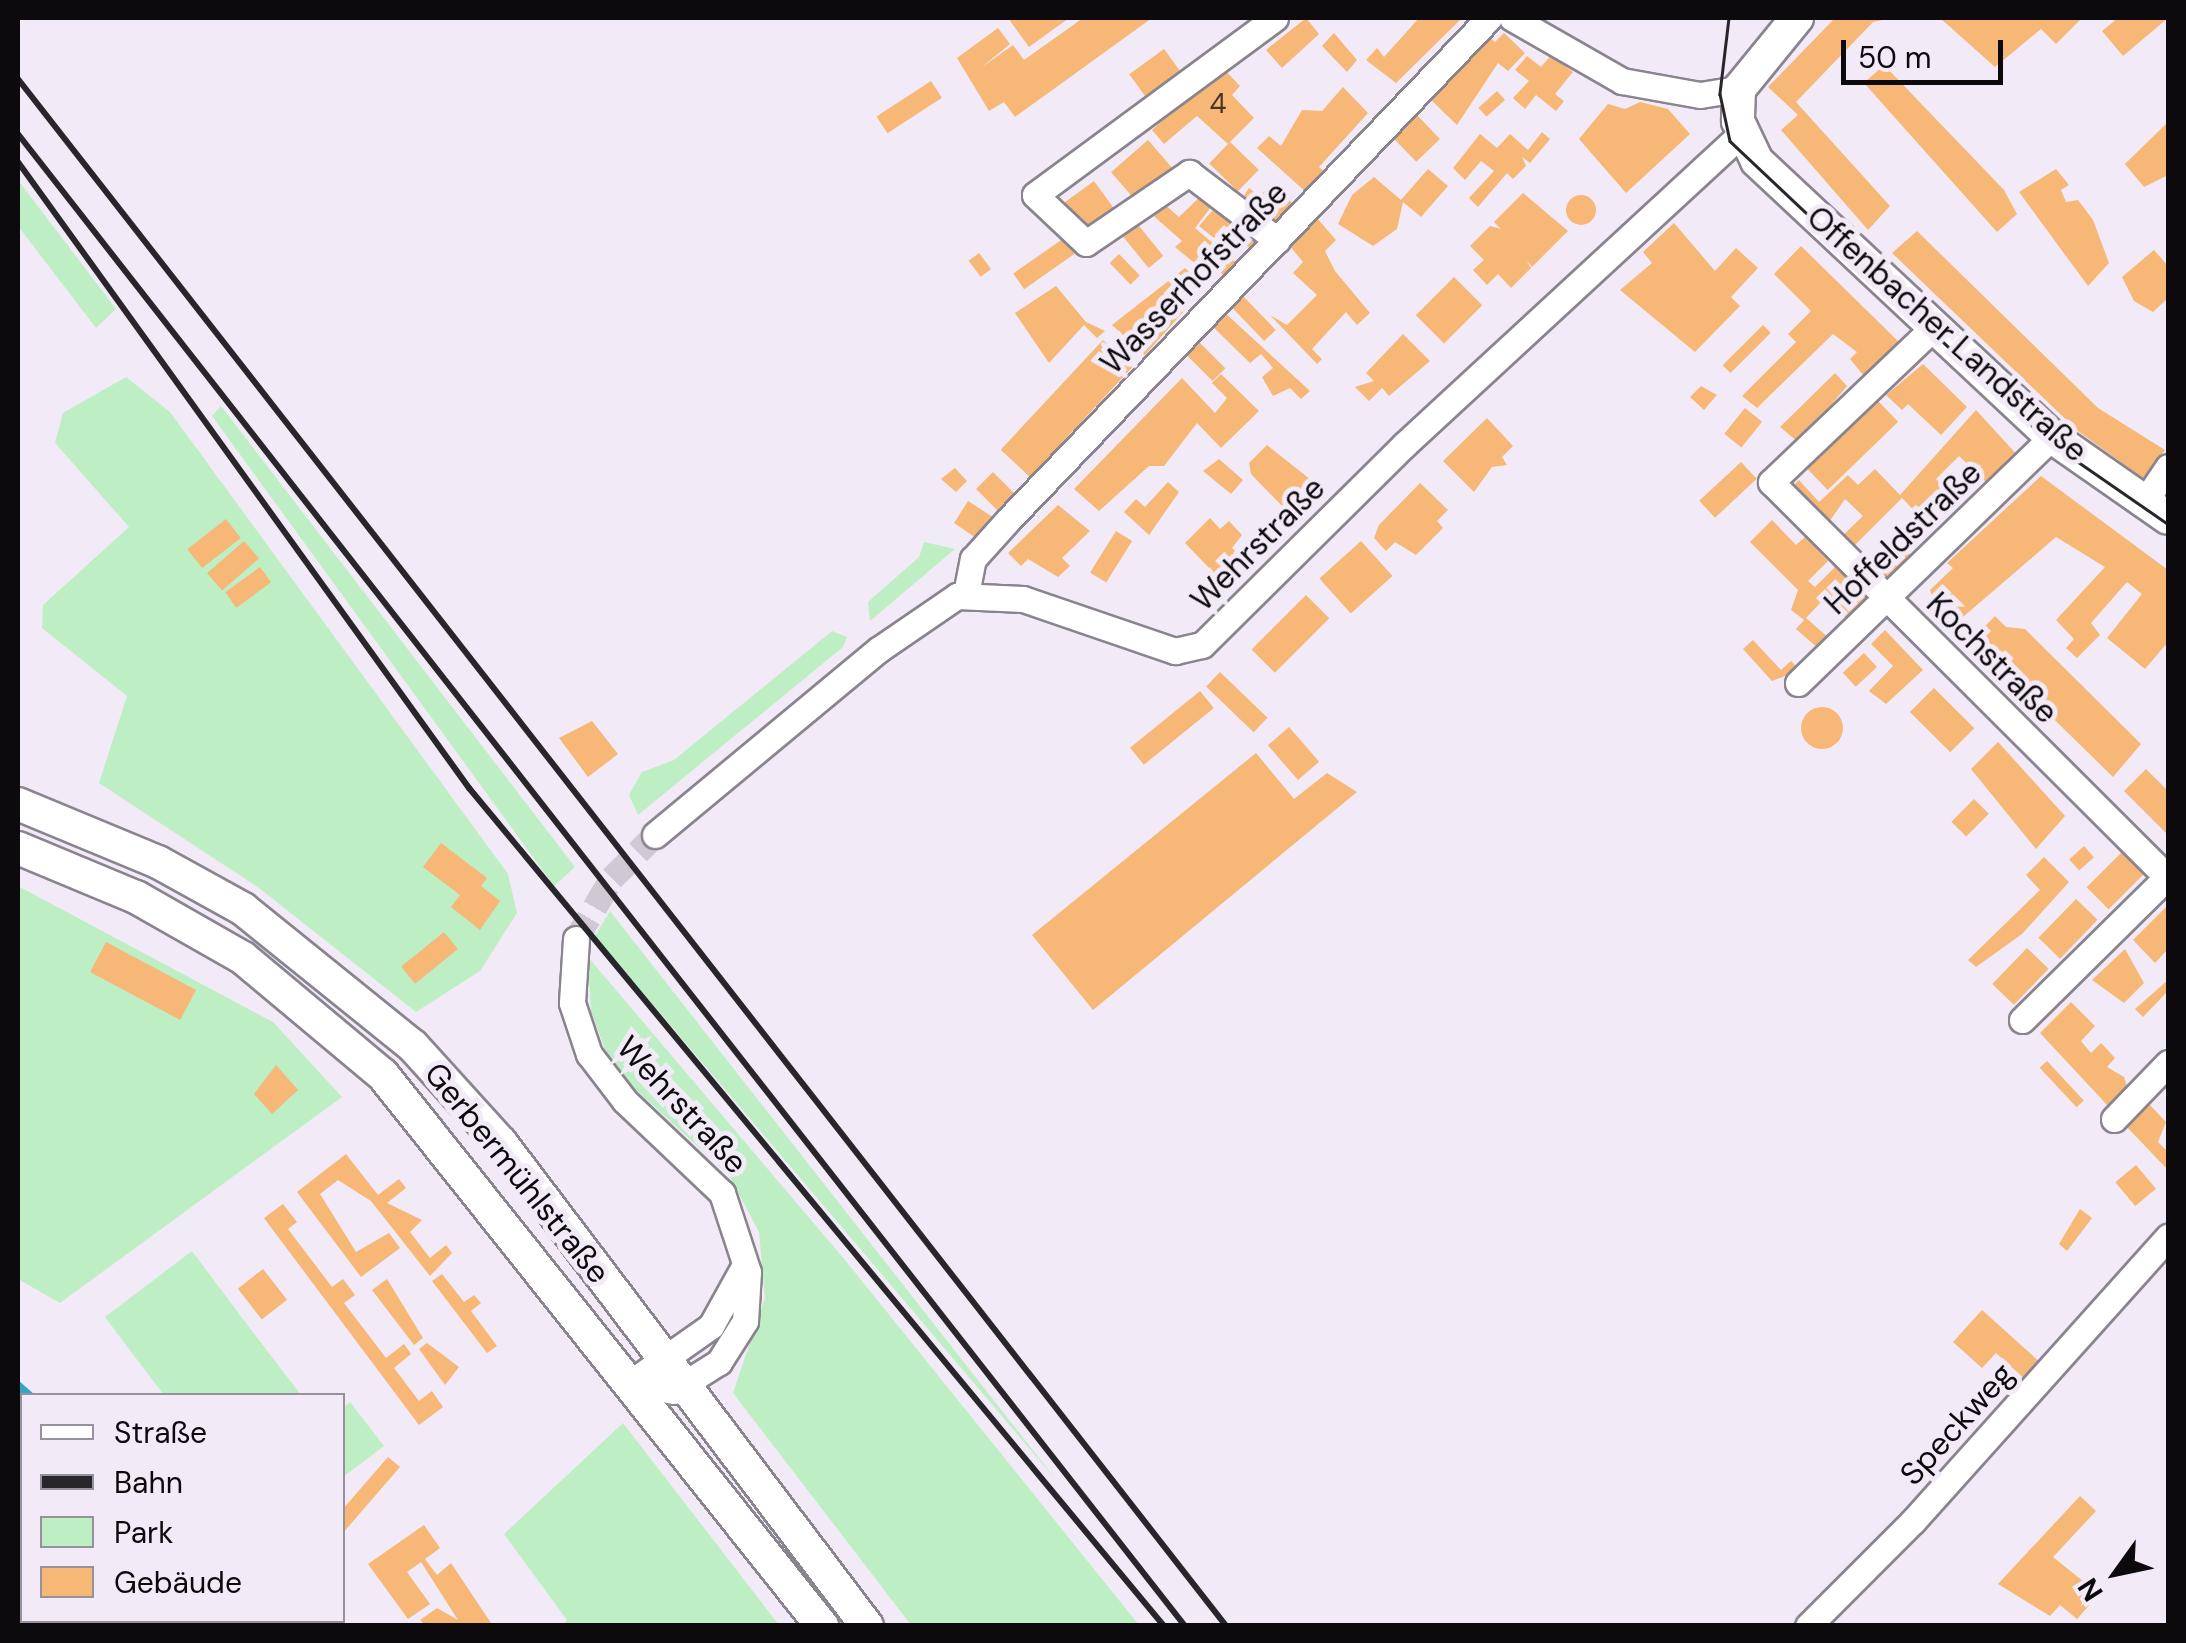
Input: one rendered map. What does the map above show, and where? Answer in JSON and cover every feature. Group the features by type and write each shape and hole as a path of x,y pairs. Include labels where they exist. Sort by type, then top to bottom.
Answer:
{"main road":[{"path":"1742,133 1740,88 1797,18"},
{"name":"Offenbacher Landstraße","path":"1742,133 1766,170 2052,437 2157,509"},
{"name":"Gerbermühlstraße","path":"18,804 158,862 243,909 368,1006 500,1143 867,1626"},
{"name":"Gerbermühlstraße","path":"18,848 136,898 242,958 338,1034 446,1146 822,1626"}],"street":[{"path":"1276,18 1035,195 1086,243 1189,173 1277,240"},
{"name":"Wasserhofstraße","path":"966,594 973,559 1489,18"},
{"path":"1512,18 1622,81 1700,94 1740,88"},
{"name":"Wehrstraße","path":"966,594 1024,599 1175,651 1202,644 1404,444 1742,133"},
{"name":"Kochstraße","path":"1934,326 1771,482 2168,877"},
{"name":"Hoffeldstraße","path":"1798,683 1888,601 2052,437"},
{"path":"2157,509 2168,467"},
{"path":"655,835 918,618 966,594"},
{"path":"2022,1020 2168,877"},
{"name":"Wehrstraße","path":"576,939 572,1003 590,1054 625,1101 722,1193 746,1256 739,1336 684,1388"},
{"path":"2114,1119 2168,1062"},
{"name":"Speckweg","path":"1808,1626 1914,1522 2168,1238"},
{"path":"630,1382 724,1311 746,1256"},
{"path":"630,1382 684,1388"}],"green space":[{"path":"18,180 116,309 96,328 18,226"},
{"path":"126,377 170,412 508,874 517,913 480,971 416,1012 259,888 99,783 127,696 42,628 43,605 129,527 55,443 63,413"},
{"path":"221,406 575,867 554,886 212,416"},
{"path":"924,542 955,549 870,621 868,602 919,557"},
{"path":"832,631 847,637 843,647 638,815 629,795 642,772 674,760"},
{"path":"18,886 273,1022 342,1097 60,1303 18,1279"},
{"path":"610,911 1057,1481 595,936"},
{"path":"588,957 845,1260 1139,1625 911,1625 733,1393 765,1298 759,1232 729,1175 633,1087 606,1052 591,1011"},
{"path":"192,1251 299,1393 162,1393 105,1317"},
{"path":"350,1402 384,1446 345,1475 345,1406"},
{"path":"623,1423 779,1625 563,1625 567,1620 504,1534"}],"water":[{"path":"18,1380 33,1393 20,1393 20,1623 283,1625 18,1625"}],"building":[{"path":"1008,18 1069,18 1029,47"},
{"path":"1083,18 1152,18 1015,117 1004,102 989,111 957,58 998,28 1010,44 982,67 1013,45 1024,60"},
{"path":"1306,18 1319,34 1282,68 1266,50"},
{"path":"1419,18 1462,18 1396,83 1366,60 1377,48 1384,57"},
{"path":"1835,18 1892,18 1873,22 1796,102 1890,206 1868,230 1781,130 1798,115 1768,87"},
{"path":"1940,18 2081,19 2056,44 2041,29 1995,67"},
{"path":"2118,18 2168,18 2123,56 2102,31"},
{"path":"1334,33 1357,60 1347,72 1322,46"},
{"path":"1504,33 1525,53 1508,71 1498,63 1457,125 1429,98 1487,35 1495,42"},
{"path":"1164,49 1180,71 1145,96 1129,74"},
{"path":"1551,55 1573,72 1555,94 1564,101 1556,111 1536,95 1525,109 1513,98 1529,81 1515,70 1527,56 1541,67"},
{"path":"1884,65 2004,190 2017,214 1997,232 1864,83"},
{"path":"1222,67 1240,86 1232,95 1254,118 1228,144 1197,116 1164,144 1152,130"},
{"path":"931,81 942,98 887,133 876,116"},
{"path":"1343,87 1368,113 1319,167 1326,173 1307,193 1257,148 1269,136 1281,146 1302,110 1322,111"},
{"path":"1497,91 1505,100 1486,117 1478,108"},
{"path":"1640,102 1668,109 1690,134 1626,193 1579,139 1608,104 1625,109"},
{"path":"1415,113 1440,139 1416,162 1391,136"},
{"path":"2168,122 2168,175 2144,187 2125,164"},
{"path":"1542,132 1550,139 1530,163 1522,157 1526,166 1513,179 1507,173 1478,207 1469,198 1494,171 1481,161 1465,180 1453,168 1480,134 1497,148 1510,134 1528,150"},
{"path":"1148,140 1177,173 1140,205 1111,172"},
{"path":"1230,142 1259,170 1238,191 1209,164"},
{"path":"1428,169 1448,186 1421,217 1403,202 1397,229 1373,246 1338,224 1352,195 1374,177 1401,200"},
{"path":"2056,169 2069,185 2061,190 2066,202 2078,200 2093,220 2109,263 2088,286 2019,192"},
{"path":"1094,181 1116,211 1084,234 1062,204"},
{"path":"1249,188 1259,196 1268,188 1280,191 1296,207 1274,231 1239,203"},
{"path":"1204,193 1215,202 1195,228 1241,267 1230,280 1202,258 1197,265 1175,247 1182,241 1148,211 1164,204 1179,217"},
{"path":"1523,193 1568,231 1532,267 1526,260 1531,268 1511,288 1498,274 1487,285 1473,270 1484,260 1470,246 1490,226 1501,229 1494,222"},
{"path":"1581,195 1592,199 1596,210 1592,221 1581,225 1570,221 1566,210 1570,199"},
{"path":"1219,203 1266,239 1254,252 1224,225 1214,238 1199,226"},
{"path":"1316,217 1336,240 1325,251 1335,271 1370,313 1357,325 1346,312 1312,349 1322,359 1317,364 1270,315 1287,325 1317,295 1293,273 1303,262 1289,245"},
{"path":"1135,221 1163,256 1149,268 1120,233"},
{"path":"1674,223 1715,271 1736,248 1758,268 1731,297 1740,306 1695,352 1620,290 1652,263 1643,252"},
{"path":"1917,231 2098,408 2165,450 2144,479 2078,431 1892,253"},
{"path":"1064,238 1075,254 1024,289 1013,274"},
{"path":"1801,246 1905,348 1868,381 1850,359 1857,352 1833,334 1757,408 1742,396 1796,342 1788,334 1811,311 1774,274"},
{"path":"2154,250 2168,266 2168,298 2153,312 2134,301 2122,277"},
{"path":"979,253 991,269 981,277 969,261"},
{"path":"1119,254 1140,276 1130,285 1110,263"},
{"path":"1185,268 1206,286 1145,355 1112,325"},
{"path":"1454,277 1482,305 1444,343 1416,315"},
{"path":"1056,286 1086,322 1105,331 1097,338 1084,325 1049,363 1015,313"},
{"path":"1241,294 1276,330 1264,341 1229,305"},
{"path":"1224,312 1310,391 1301,399 1290,388 1273,396 1262,377 1273,368 1261,354 1250,363 1211,325"},
{"path":"1763,325 1771,333 1730,373 1723,365"},
{"path":"1403,334 1430,361 1389,396 1382,388 1369,401 1355,387 1374,381 1366,373"},
{"path":"1103,340 1132,367 1030,477 1001,450"},
{"path":"1197,340 1225,368 1213,381 1184,353"},
{"path":"1923,364 1967,407 1941,435 1908,404 1902,410 1886,395"},
{"path":"1835,373 1847,386 1799,443 1780,427"},
{"path":"1221,374 1259,411 1221,448 1197,423 1164,466 1149,466 1099,511 1074,489 1182,378 1215,413 1227,398 1212,383"},
{"path":"1701,386 1717,395 1704,410 1690,397"},
{"path":"1878,401 1898,422 1828,490 1808,469"},
{"path":"1745,408 1762,422 1741,447 1724,434"},
{"path":"1976,410 2021,459 1991,487 1959,456 1936,479 1943,486 1930,502 1939,511 1926,523 1902,498 1850,550 1839,539 1863,516 1845,499 1827,525 1791,488 1799,480 1819,502 1848,475 1858,485 1875,469 1900,495"},
{"path":"1487,418 1513,446 1502,457 1507,465 1492,467 1474,492 1443,461"},
{"path":"1267,445 1311,480 1283,507 1251,474 1249,463"},
{"path":"1219,459 1243,480 1231,494 1203,471"},
{"path":"1741,462 1757,479 1715,518 1699,501"},
{"path":"955,468 967,481 956,492 941,479"},
{"path":"993,472 1014,493 997,510 976,489"},
{"path":"2041,476 2168,570 2168,642 2145,669 2107,638 2142,594 2127,582 2091,623 2100,635 2077,658 2066,648 2074,639 2056,620 2105,567 2056,537 1956,623 1934,600 1930,590 1953,568 1947,563"},
{"path":"1168,482 1179,492 1149,535 1124,512 1136,499 1145,507"},
{"path":"1420,483 1448,510 1437,521 1443,528 1416,555 1395,542 1386,551 1374,538 1379,525"},
{"path":"968,501 999,521 979,540 954,523"},
{"path":"1058,505 1090,531 1062,558 1070,566 1058,577 1028,559 1021,566 1008,553"},
{"path":"1210,518 1220,529 1229,521 1242,535 1232,548 1239,554 1214,573 1185,543"},
{"path":"226,519 241,538 202,568 187,549"},
{"path":"1772,520 1796,545 1805,537 1828,561 1808,581 1815,587 1835,567 1870,602 1850,622 1825,598 1806,618 1830,639 1820,650 1796,629 1804,620 1791,610 1798,590 1750,542"},
{"path":"1116,531 1132,541 1106,583 1090,573"},
{"path":"1895,539 1915,559 1887,586 1867,567"},
{"path":"244,541 259,558 222,591 207,573"},
{"path":"1361,541 1392,576 1351,613 1319,578"},
{"path":"260,567 271,582 236,608 225,592"},
{"path":"1306,595 1329,618 1275,673 1252,649"},
{"path":"1995,616 2006,627 2025,629 2141,744 2113,777 1972,639"},
{"path":"1885,630 1923,670 1886,704 1869,691 1893,666 1871,644"},
{"path":"1753,640 1781,670 1791,661 1800,670 1772,681 1743,649"},
{"path":"1864,653 1877,667 1856,687 1843,673"},
{"path":"1220,672 1267,718 1254,732 1206,686"},
{"path":"1934,688 1974,728 1950,752 1910,712"},
{"path":"1200,691 1214,708 1144,765 1130,748"},
{"path":"1822,707 1837,713 1843,728 1837,743 1822,749 1807,743 1801,728 1807,713"},
{"path":"592,721 618,754 588,777 559,738"},
{"path":"1289,727 1319,762 1298,780 1268,745"},
{"path":"1998,742 2065,816 2036,849 1971,769"},
{"path":"1256,753 1294,799 1327,773 1357,792 1093,1010 1032,935"},
{"path":"2146,769 2168,791 2168,835 2124,791"},
{"path":"1974,799 1989,814 1966,836 1951,822"},
{"path":"441,843 487,878 481,886 500,901 480,930 451,907 460,895 423,867"},
{"path":"2084,846 2094,857 2079,871 2069,859"},
{"path":"2122,852 2144,874 2109,909 2087,887"},
{"path":"2044,857 2069,882 2022,934 1976,967 1968,960 2040,890 2026,875"},
{"path":"2076,899 2098,920 2060,959 2038,938"},
{"path":"2168,905 2168,949 2155,963 2133,940"},
{"path":"444,932 458,949 415,984 401,967"},
{"path":"106,942 196,990 180,1020 90,972"},
{"path":"2027,948 2049,969 2014,1005 1992,984"},
{"path":"2125,949 2144,983 2124,1003 2092,980"},
{"path":"2168,980 2168,991 2143,1017 2135,1009"},
{"path":"2071,1002 2095,1026 2081,1041 2091,1053 2101,1043 2115,1058 2107,1067 2124,1077 2128,1089 2109,1107 2040,1033"},
{"path":"2047,1061 2084,1100 2077,1107 2040,1068"},
{"path":"276,1065 298,1090 272,1114 254,1094"},
{"path":"2147,1102 2166,1122 2158,1142 2168,1152 2168,1170 2124,1124"},
{"path":"346,1154 378,1195 399,1179 406,1188 387,1203 422,1220 410,1232 430,1258 446,1245 452,1253 430,1276 371,1201 338,1180 320,1194 356,1252 389,1233 400,1248 361,1277 297,1192"},
{"path":"2136,1165 2156,1189 2135,1206 2115,1182"},
{"path":"283,1204 297,1222 288,1229 332,1287 343,1279 355,1295 344,1303 386,1358 404,1344 411,1354 394,1368 419,1401 432,1391 443,1407 419,1425 264,1218"},
{"path":"2080,1209 2092,1218 2067,1251 2059,1244"},
{"path":"263,1269 287,1300 262,1319 238,1289"},
{"path":"442,1274 464,1302 474,1295 481,1303 471,1311 497,1346 487,1353 432,1281"},
{"path":"387,1279 423,1338 414,1345 372,1290"},
{"path":"1982,1310 2042,1364 2027,1381 1996,1353 1982,1368 1953,1342"},
{"path":"427,1343 459,1367 445,1385 419,1349"},
{"path":"388,1457 400,1467 345,1531 345,1507"},
{"path":"2080,1496 2096,1511 2053,1557 2099,1594 2077,1619 2060,1605 2050,1616 1998,1584"},
{"path":"424,1525 440,1548 425,1559 437,1575 451,1563 493,1626 426,1626 420,1620 437,1608 458,1620 421,1562 407,1572 430,1604 408,1619 368,1564"}],"tunnel":[{"path":"576,939 612,878 655,835"}],"tram line":[{"path":"1729,18 1720,94 1730,141 2048,441 2168,524"}],"railway":[{"path":"18,79 1226,1626"},
{"path":"18,134 1185,1626"},
{"path":"18,162 469,788 1164,1626"}]}
